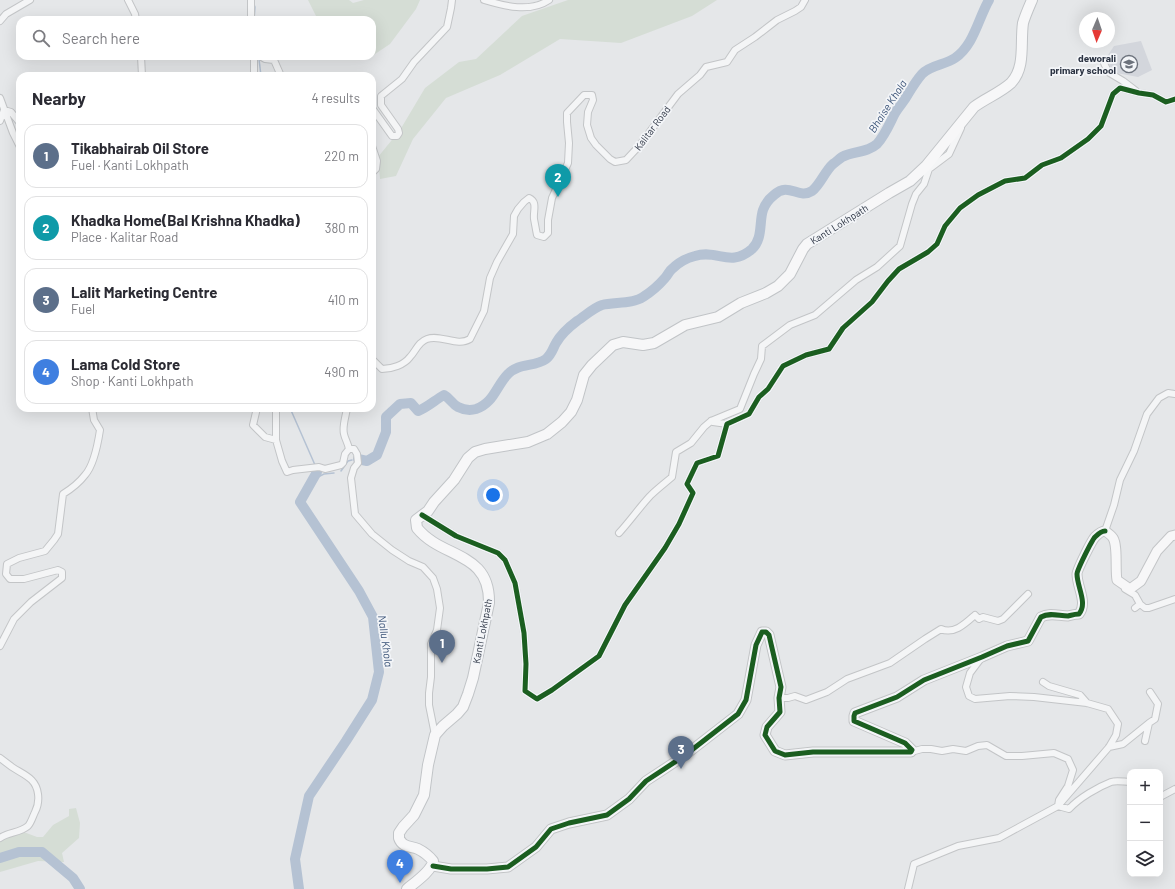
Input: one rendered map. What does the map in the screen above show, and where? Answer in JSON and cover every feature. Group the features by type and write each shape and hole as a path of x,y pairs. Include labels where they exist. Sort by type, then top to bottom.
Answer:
{"main road":[{"name":"Kanti Lokhpath","path":"435,735 463,707 468,694 486,619 489,603 489,591 487,582 475,566 462,557 428,539 417,528 416,520 428,511 434,502 449,487 468,458 475,452 528,442 547,434 562,422 571,412 577,400 584,375 592,364 613,345 623,342 643,345 654,343 685,325 718,317 741,303 758,297 778,286 790,274 807,244 910,181 926,166 974,107 983,100 1000,91 1016,76 1021,60 1023,23 1032,0"},
{"path":"407,889 432,866 433,861 428,855 418,849 402,844 399,838 403,827 414,815 424,795 428,765 435,735"}],"street":[{"path":"0,21 6,14 30,0"},
{"path":"128,0 134,16"},
{"path":"251,0 251,16"},
{"path":"376,114 392,136 397,136 399,133 398,129 381,105 381,96 402,79 414,62 447,27 452,0"},
{"path":"484,0 525,8 537,6 549,0"},
{"name":"Kalitar Road","path":"376,363 382,369 392,369 409,359 416,347 426,339 433,338 459,341 467,341 470,339 484,311 490,278 497,262 513,234 514,216 518,208 529,198 533,200 535,204 534,217 537,235 544,237 548,233 548,220 552,198 568,162 569,143 566,122 567,113 584,95 592,95 594,100 588,112 587,125 594,142 610,159 615,162 626,160 640,145 678,94 700,75 706,67 727,62 735,50 777,20 795,12 801,7 805,0"},
{"path":"141,60 142,72"},
{"path":"254,60 254,72"},
{"path":"274,60 279,72"},
{"path":"1104,63 1108,72 1139,93"},
{"path":"711,420 713,422 727,424 749,414 759,397 768,389 783,366 806,355 829,349 842,328 872,302 899,269 928,252 937,244 945,226 960,208 978,195 1005,181 1025,178 1042,165 1061,158 1088,139 1101,126 1113,94 1120,88 1153,95 1166,102 1175,99"},
{"path":"0,98 16,139"},
{"path":"0,121 4,110"},
{"path":"4,110 11,112 16,118"},
{"path":"619,533 652,494 672,477 676,452 691,443 711,420 740,409 761,359 762,346 790,325 815,315 856,280 877,267 900,246 916,194 924,184 929,169 949,154 964,121"},
{"path":"1105,531 1114,505 1120,480 1134,451 1147,414 1159,398 1168,394 1175,394"},
{"path":"0,646 14,619 31,602 62,578 62,572 58,570 24,579 10,579 6,574 7,564 19,558 45,551 58,534 63,494 85,476 98,445 100,430 94,420 93,412"},
{"path":"256,412 253,425 265,437 276,440"},
{"path":"276,412 276,440 287,472 305,468 318,467 325,469 341,465 343,463 345,454 349,449 347,439 344,434 346,412"},
{"path":"422,515 456,536 498,553 505,560 515,583 524,633 526,664 525,690 537,699 599,656 625,605 665,548 679,524 693,492 687,484 697,463 718,456 727,424"},
{"path":"349,449 354,449 357,454 358,463 354,468 351,478 355,514 372,534 392,550 423,567 433,578 435,584 440,608 437,630 431,644 431,677 428,699 435,735"},
{"path":"910,752 912,750 905,743 854,721 854,716 856,713 896,698 924,680 1007,646 1028,641 1041,617 1045,615 1050,614 1068,616 1079,614 1082,610 1083,604 1077,573 1094,538 1101,531 1105,531"},
{"path":"1105,531 1114,539 1117,580 1126,591 1134,595 1138,606 1150,608 1175,599"},
{"path":"1117,580 1130,589 1141,581 1157,550 1171,536 1175,535"},
{"path":"779,698 795,696 806,700 828,692 847,679 890,663 941,629 946,631 962,627 975,616 979,620 983,617 998,621 1004,619 1028,594"},
{"path":"432,866 451,869 487,869 508,867 536,847 551,829 569,823 607,815 629,799 646,781 684,756 738,714 746,700 756,645 762,632 766,632 769,635 781,687 779,698 780,712 767,727 765,734 775,751 785,755 813,752 910,752 932,749 942,751 953,749 966,751 978,746 987,745 1006,756 1054,753 1068,759 1073,770 1068,786 1059,800 1058,806"},
{"path":"908,889 914,864 958,846 999,838 1058,806 1108,747 1116,735 1118,724 1108,709 1087,703 1010,696 975,699 969,696 966,687 970,673 982,657"},
{"path":"1043,682 1049,686 1080,695 1087,703"},
{"path":"1108,747 1123,744 1155,719 1158,704 1150,692"},
{"path":"1145,740 1149,723"},
{"path":"0,758 30,777 38,789 39,799 38,806 29,825 21,830 0,838"},
{"path":"1058,806 1070,809 1083,797 1113,782 1127,782"},
{"path":"1163,795 1175,789"}],"shaded area":[{"path":"308,0 349,0 353,3 364,0 420,0 416,9 390,44 376,53 376,16 316,16"},
{"path":"568,0 717,0 692,16 621,43 560,39 500,75 446,98 413,139 396,176 380,179 378,157 400,130 425,88 459,62 476,59 522,16"},
{"name":"deworali primary school","path":"1141,41 1152,70 1138,77 1111,72 1106,58 1113,48 1115,48 1115,46"},
{"path":"76,808 80,823 79,838 62,853 64,862 38,861 0,872 0,834 11,830 11,834 21,831 37,837 43,837 53,825 69,816 69,809"}],"waterway":[{"name":"Bhaise Khola","path":"358,459 367,461 377,455 386,432 386,417 400,404 411,403 418,411 444,395 460,408 469,410 476,409 487,403 504,379 512,371 546,359 565,331 595,308 607,304 634,301 643,297 658,286 674,267 689,258 703,254 730,258 737,257 752,249 758,240 763,210 770,198 779,191 784,190 802,193 812,191 830,167 841,158 846,155 869,149 877,144 885,134 896,111 922,74 929,69 955,58 967,46 989,0"},
{"path":"253,2 255,7 254,16"},
{"path":"259,60 261,72"},
{"path":"292,412 315,465"},
{"path":"341,471 348,461 352,460"},
{"name":"Nallu Khola","path":"299,889 295,859 309,796 372,700 379,672 373,617 359,591 300,502 317,472"},
{"path":"312,480 324,474 334,473"},
{"path":"0,858 19,852 42,852 73,878 80,889"}],"cycle path":[{"path":"422,515 456,536 498,553 505,560 515,583 524,633 526,664 525,691 537,699 599,656 625,605 665,548 679,524 693,493 687,484 697,463 718,456 727,424 749,414 759,397 768,389 783,366 806,355 829,349 843,328 872,302 899,269 928,252 937,244 945,226 960,208 978,195 1005,181 1025,178 1042,165 1061,158 1088,139 1101,126 1113,94 1120,88 1153,95 1166,102 1175,99"},
{"path":"433,866 451,869 487,869 508,867 536,847 551,829 569,823 607,815 629,799 646,781 684,756 738,714 746,700 756,645 762,632 766,632 769,635 781,687 779,698 780,712 767,727 765,735 775,751 785,755 813,752 911,752 912,750 905,743 854,721 855,713 897,697 924,680 1007,646 1028,641 1041,617 1048,615 1068,616 1079,614 1082,600 1077,574 1093,539 1105,531"}],"place":[{"name":"deworali primary school","path":"1129,64"},
{"name":"Khadka Home(Bal Krishna Khadka)","path":"558,197"},
{"name":"Tikabhairab Oil Store","path":"442,663"},
{"name":"Lalit Marketing Centre","path":"681,769"},
{"name":"Lama Cold Store","path":"400,883"}]}
